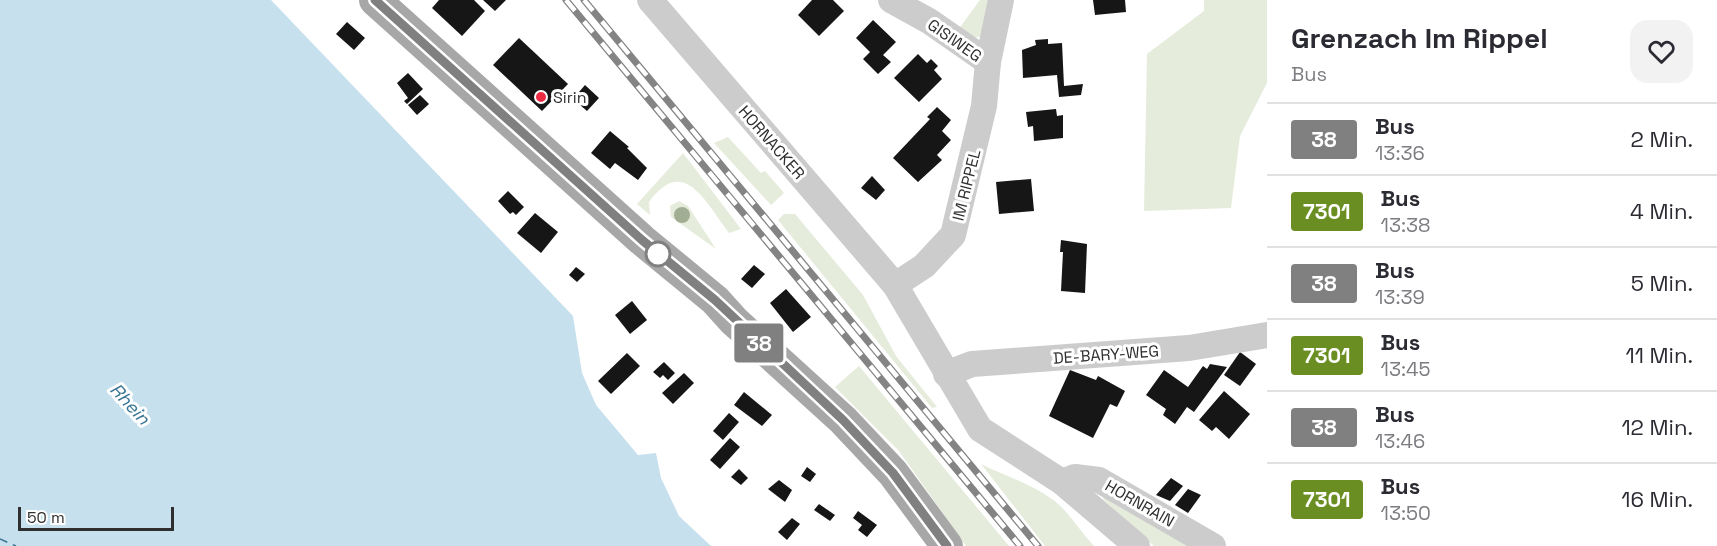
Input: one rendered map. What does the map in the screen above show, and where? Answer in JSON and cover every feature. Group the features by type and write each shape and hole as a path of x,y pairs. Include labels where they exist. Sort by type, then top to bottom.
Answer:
{"main road":[{"path":"375,0 649,246 715,300 843,420 893,473 947,546"}],"street":[{"name":"HORNACKER","path":"650,0 895,285"},
{"name":"GISIWEG","path":"891,0 930,21 988,62"},
{"name":"IM RIPPEL","path":"895,285 924,266 953,234 984,106 988,62 1001,0"},
{"path":"895,285 980,429 1062,482 1137,546"},
{"name":"DE-BARY-WEG","path":"946,374 972,364 1189,348 1267,335"},
{"name":"HORNRAIN","path":"1062,482 1075,477 1099,480 1213,546"}],"green space":[{"path":"980,0 993,0 982,36 974,38 958,30"},
{"path":"1204,0 1267,0 1267,83 1240,136 1231,208 1144,211 1147,54 1204,11"},
{"path":"728,137 761,173 765,171 784,193 771,205 714,143"},
{"path":"683,153 741,229 729,233 703,197 694,188 684,183 673,182 662,188 649,202 650,215 637,204"},
{"path":"679,201 688,206 716,249 671,217 670,206"},
{"path":"784,214 795,214 863,295 896,356 937,407 932,408 778,220"},
{"path":"859,366 1009,546 966,546 899,451 835,387"},
{"path":"981,464 1027,484 1049,497 1067,513 1094,546 1045,546"},
{"path":"1105,495 1195,546 1154,546 1103,499"}],"water":[{"name":"Rhein","path":"0,0 271,0 573,316 582,373 596,405 638,455 656,453 661,478 679,516 711,546 0,546"}],"building":[{"path":"439,0 474,0 485,11 462,36 432,8"},
{"path":"483,0 506,0 495,11"},
{"path":"812,0 833,0 844,11 819,36 798,15"},
{"path":"1093,0 1125,0 1126,12 1095,15"},
{"path":"873,20 896,42 883,55 891,62 878,74 863,59 870,52 856,38"},
{"path":"347,22 365,38 354,50 336,34"},
{"path":"519,38 568,84 542,111 493,65"},
{"path":"1048,39 1048,44 1062,43 1064,86 1083,84 1081,95 1059,97 1057,75 1023,78 1022,50 1036,45 1035,40"},
{"path":"918,54 927,63 931,59 938,66 934,70 942,79 919,102 894,78"},
{"path":"408,73 423,89 407,104 404,101 408,98 397,83"},
{"path":"585,85 599,98 587,111 573,99"},
{"path":"420,95 429,104 417,115 408,105"},
{"path":"937,107 951,120 942,131 951,140 937,155 942,160 918,182 893,158 930,119 927,117"},
{"path":"1056,109 1057,116 1063,115 1063,138 1034,141 1033,126 1028,127 1026,112"},
{"path":"610,131 629,147 627,148 647,168 638,180 615,163 610,169 591,153"},
{"path":"872,176 885,190 876,200 861,188"},
{"path":"1031,179 1034,211 999,214 996,182"},
{"path":"508,191 524,207 516,215 513,212 510,214 498,201"},
{"path":"535,213 558,232 541,253 517,233"},
{"path":"1061,240 1087,244 1085,293 1061,291 1063,252 1060,252"},
{"path":"754,265 765,274 752,288 741,279"},
{"path":"576,267 585,274 577,282 569,275"},
{"path":"786,289 811,317 793,332 770,303"},
{"path":"632,301 647,320 630,334 615,315"},
{"path":"1240,352 1256,364 1240,386 1224,375"},
{"path":"627,353 640,366 611,394 598,381"},
{"path":"664,362 675,373 668,380 663,375 660,378 653,372"},
{"path":"1210,364 1227,367 1194,412 1187,407 1175,424 1163,415 1166,409 1146,395 1164,370 1188,387 1203,366 1207,369"},
{"path":"1070,370 1096,380 1098,376 1125,391 1117,407 1110,404 1093,438 1049,416"},
{"path":"684,373 694,383 673,404 662,393"},
{"path":"1224,391 1250,414 1229,439 1216,427 1212,431 1199,420"},
{"path":"744,392 772,415 762,426 734,405"},
{"path":"729,413 739,422 723,440 713,431"},
{"path":"730,438 740,447 720,469 710,460"},
{"path":"807,467 816,474 810,482 801,476"},
{"path":"739,469 748,478 741,485 731,477"},
{"path":"1171,478 1183,486 1170,501 1156,495"},
{"path":"779,480 792,490 785,502 768,489"},
{"path":"1188,489 1201,495 1188,513 1175,505"},
{"path":"819,504 835,515 830,521 814,510"},
{"path":"858,511 877,525 867,537 858,530 862,525 853,518"},
{"path":"792,518 800,524 787,540 778,532"}],"ferry route":[{"path":"0,539 16,546"}],"railway":[{"path":"566,0 1020,546"},
{"path":"584,0 1038,546"}],"bus line":[{"name":"38","path":"375,0 642,240 715,300 734,321 843,420 893,473 947,546"}],"place":[{"name":"Sirin","path":"541,97"}]}
